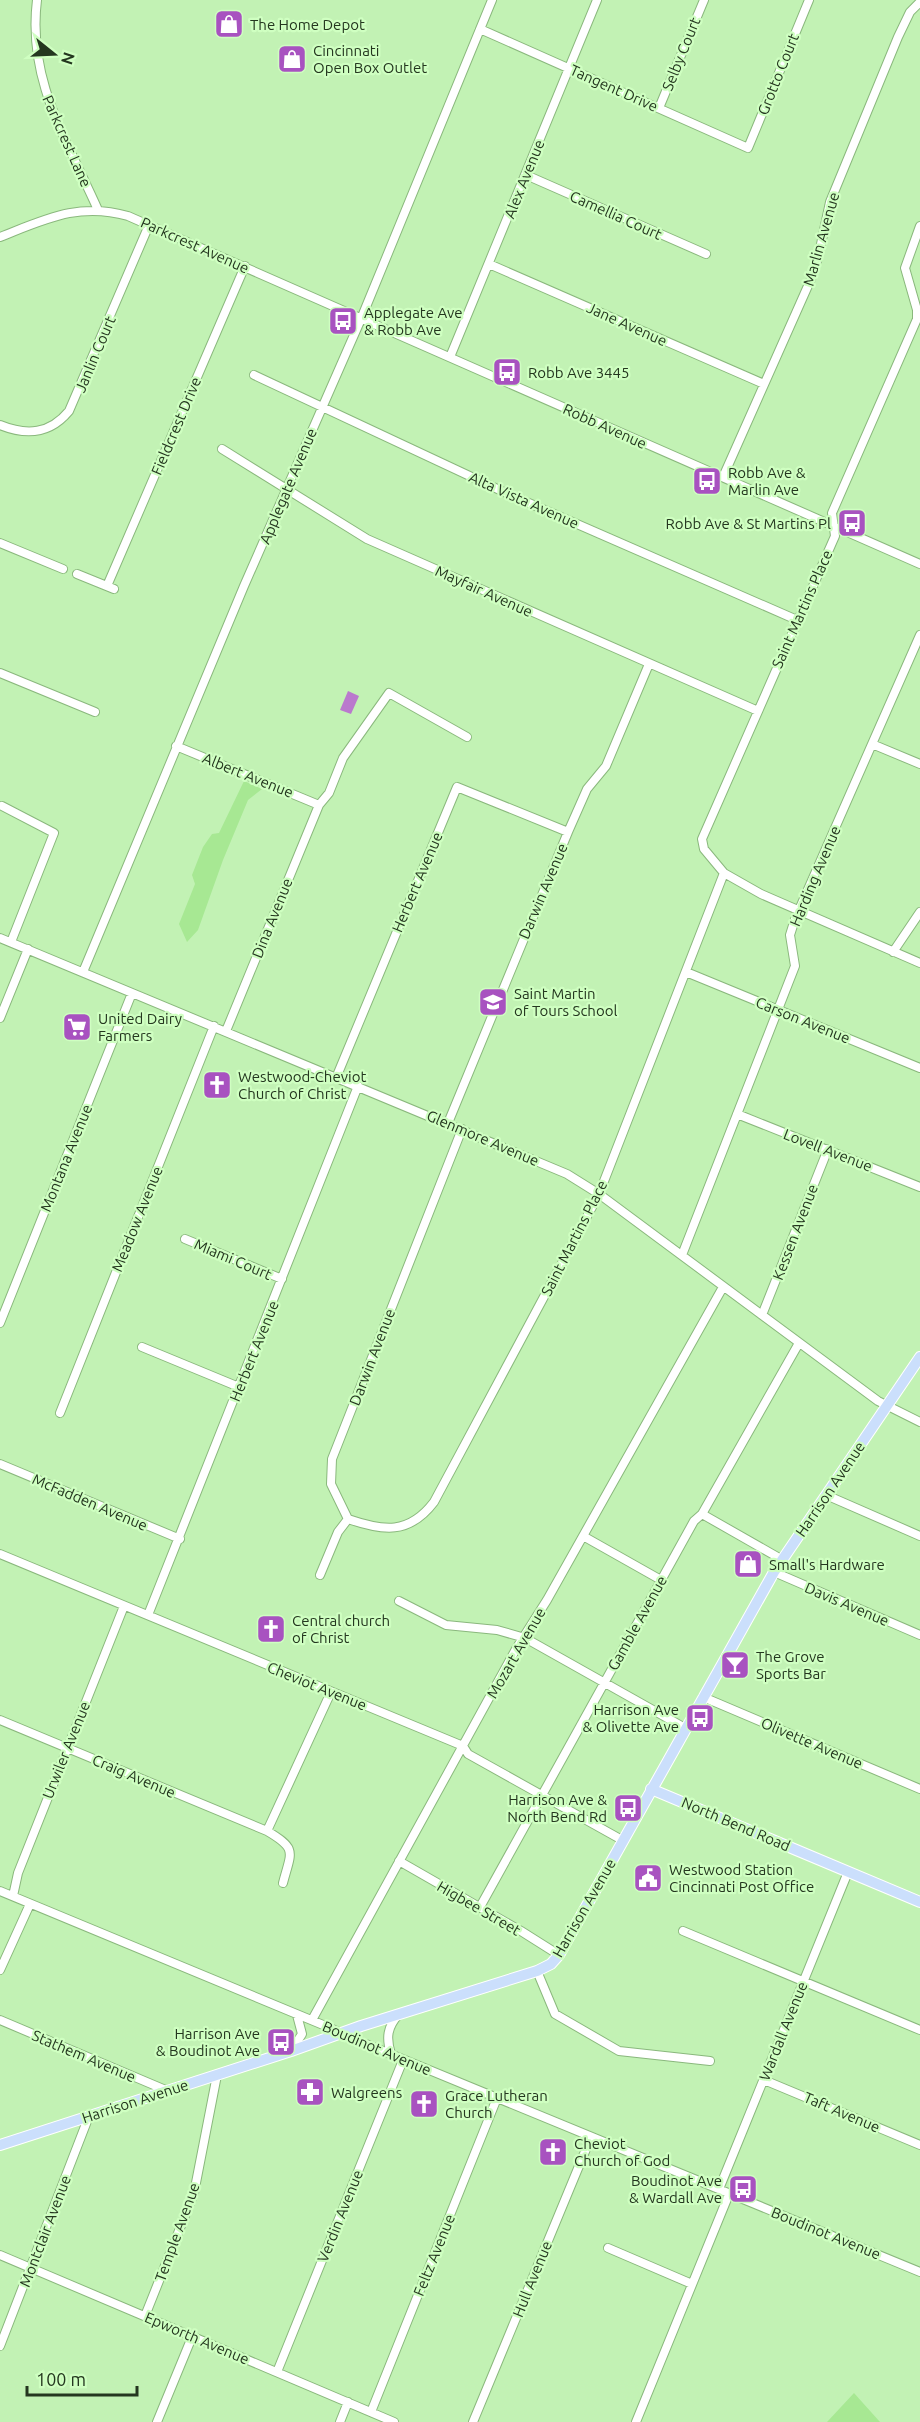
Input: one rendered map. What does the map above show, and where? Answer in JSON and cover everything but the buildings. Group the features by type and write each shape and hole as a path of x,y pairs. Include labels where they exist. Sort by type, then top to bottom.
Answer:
{"main road":[{"name":"Harrison Avenue","path":"0,2145 537,1971 551,1964 559,1955 774,1572 920,1357"},
{"name":"North Bend Road","path":"651,1789 920,1902"}],"street":[{"name":"Parkcrest Lane","path":"37,0 34,18 36,52 47,99 98,210"},
{"name":"Applegate Avenue","path":"83,972 176,746 361,319 492,0"},
{"name":"Alex Avenue","path":"450,357 597,0"},
{"name":"Selby Court","path":"659,108 704,0"},
{"name":"Grotto Court","path":"748,148 809,0"},
{"name":"Marlin Avenue","path":"723,477 815,268 836,186 898,37 910,12 920,2"},
{"name":"Tangent Drive","path":"480,29 748,148"},
{"name":"Camellia Court","path":"526,175 706,254"},
{"name":"Parkcrest Avenue","path":"0,237 55,215 78,210 98,210 128,216 291,287"},
{"name":"Janlin Court","path":"0,425 22,432 42,431 54,425 69,411 149,225"},
{"name":"Saint Martins Place","path":"348,1519 369,1526 390,1529 407,1525 427,1511 599,1194 724,873 702,844 704,834 835,536 832,513 917,319 918,310 905,268 920,226"},
{"name":"Jane Avenue","path":"489,264 764,384"},
{"name":"Fieldcrest Drive","path":"77,574 110,588 245,266"},
{"name":"Robb Avenue","path":"291,287 920,564"},
{"name":"Alta Vista Avenue","path":"254,375 495,488 797,620"},
{"name":"Mayfair Avenue","path":"222,449 383,547 758,711"},
{"path":"0,543 63,569"},
{"name":"Harding Avenue","path":"682,1255 795,966 790,935 798,912 920,635"},
{"name":"Darwin Avenue","path":"448,1123 568,832 587,789 606,766 649,664"},
{"path":"0,673 95,712"},
{"name":"Dina Avenue","path":"226,1031 319,805 329,793 343,758 389,693 467,737"},
{"path":"872,744 920,764"},
{"name":"Albert Avenue","path":"176,746 319,805"},
{"name":"Herbert Avenue","path":"336,1078 457,787 568,832"},
{"path":"2,806 54,833 11,942"},
{"path":"724,873 798,912 920,963"},
{"path":"894,952 920,912"},
{"name":"Glenmore Avenue","path":"0,938 567,1174 599,1194 886,1406 920,1422"},
{"path":"0,1018 28,949"},
{"name":"Carson Avenue","path":"686,972 920,1068"},
{"name":"Montana Avenue","path":"0,1323 132,993"},
{"name":"Meadow Avenue","path":"60,1413 214,1026"},
{"name":"Herbert Avenue","path":"148,1615 358,1086"},
{"name":"Lovell Avenue","path":"737,1114 920,1187"},
{"name":"Darwin Avenue","path":"348,1519 331,1484 332,1459 462,1129"},
{"name":"Kessen Avenue","path":"762,1315 828,1149"},
{"name":"Miami Court","path":"184,1239 282,1279"},
{"name":"Mozart Avenue","path":"312,2020 463,1746 723,1287"},
{"name":"Gamble Avenue","path":"480,1907 694,1521 702,1514 799,1343"},
{"path":"142,1347 239,1387"},
{"name":"McFadden Avenue","path":"0,1464 180,1539"},
{"path":"825,1495 920,1536"},
{"path":"702,1514 782,1559"},
{"path":"320,1575 338,1532 348,1519"},
{"path":"583,1536 661,1580"},
{"name":"Cheviot Avenue","path":"0,1554 463,1746 468,1754 622,1840"},
{"name":"Davis Avenue","path":"774,1572 920,1635"},
{"path":"399,1601 446,1625 497,1630 525,1638 685,1728"},
{"name":"Urwiler Avenue","path":"13,1896 18,1873 124,1606"},
{"path":"267,1831 332,1692"},
{"name":"Olivette Avenue","path":"703,1696 920,1788"},
{"name":"Craig Avenue","path":"0,1720 267,1831 284,1841 290,1850 283,1883"},
{"name":"Higbee Street","path":"399,1861 559,1955"},
{"name":"Wardall Avenue","path":"719,2189 848,1872"},
{"name":"Boudinot Avenue","path":"0,1891 403,2060 920,2272"},
{"path":"0,1970 30,1904"},
{"path":"683,1931 920,2030"},
{"path":"537,1971 555,2014 619,2052 710,2061"},
{"path":"291,2051 302,2034 297,2014"},
{"path":"391,2054 387,2038 388,2029 399,2014"},
{"name":"Stathem Avenue","path":"0,2020 168,2091"},
{"name":"Verdin Avenue","path":"277,2372 403,2060"},
{"name":"Temple Avenue","path":"144,2316 194,2193 217,2075"},
{"name":"Taft Avenue","path":"764,2080 920,2145"},
{"name":"Feltz Avenue","path":"371,2412 497,2098"},
{"name":"Montclair Avenue","path":"0,2346 89,2116"},
{"name":"Hull Avenue","path":"473,2422 591,2137"},
{"path":"636,2422 729,2194"},
{"path":"608,2248 692,2284"},
{"name":"Epworth Avenue","path":"0,2255 394,2422"},
{"path":"157,2422 192,2337"},
{"path":"340,2422 348,2402"}],"green space":[{"path":"244,781 262,789 248,800 198,930 187,942 179,924 195,884 192,875 203,847 212,834 219,833"},
{"path":"854,2393 880,2422 827,2422"}],"shaded area":[{"path":"348,691 359,696 351,714 340,710"}],"place":[{"name":"The Home Depot","path":"229,24"},
{"name":"Cincinnati Open Box Outlet","path":"292,59"},
{"name":"Applegate Ave & Robb Ave","path":"343,321"},
{"name":"Robb Ave 3445","path":"507,372"},
{"name":"Robb Ave & Marlin Ave","path":"707,481"},
{"name":"Robb Ave & St Martins Pl","path":"852,523"},
{"name":"Saint Martin of Tours School","path":"493,1002"},
{"name":"United Dairy Farmers","path":"77,1027"},
{"name":"Westwood-Cheviot Church of Christ","path":"217,1085"},
{"name":"Small's Hardware","path":"748,1564"},
{"name":"Central church of Christ","path":"271,1629"},
{"name":"The Grove Sports Bar","path":"735,1665"},
{"name":"Harrison Ave & Olivette Ave","path":"700,1718"},
{"name":"Harrison Ave & North Bend Rd","path":"628,1808"},
{"name":"Westwood Station Cincinnati Post Office","path":"648,1878"},
{"name":"Harrison Ave & Boudinot Ave","path":"281,2042"},
{"name":"Walgreens","path":"310,2092"},
{"name":"Grace Lutheran Church","path":"424,2104"},
{"name":"Cheviot Church of God","path":"553,2152"},
{"name":"Boudinot Ave & Wardall Ave","path":"743,2189"}]}
